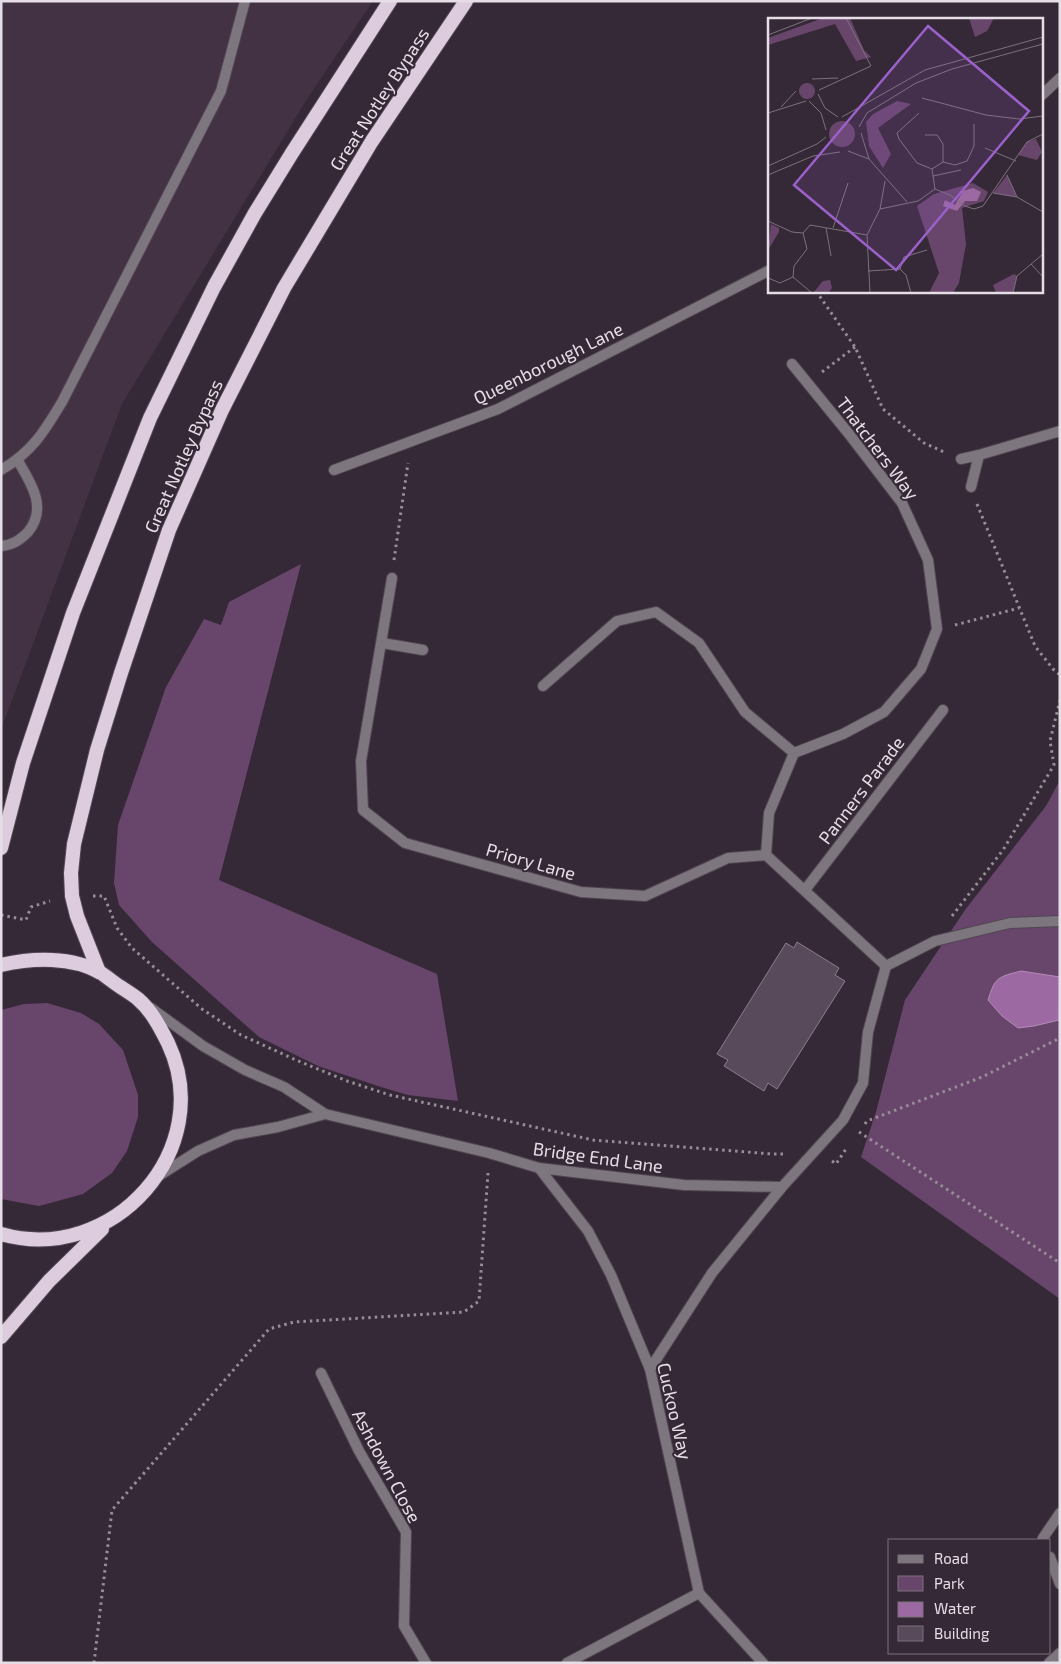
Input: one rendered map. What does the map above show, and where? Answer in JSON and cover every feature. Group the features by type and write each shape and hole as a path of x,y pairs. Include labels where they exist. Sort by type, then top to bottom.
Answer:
{"highway":[{"path":"1,848 23,763 64,639 150,418 214,288 255,213 390,1"},
{"name":"Great Notley Bypass","path":"99,972 77,916 72,896 71,873 74,844 97,750 169,530 222,410 284,288 372,141 466,1"},
{"path":"1,965 35,959 68,962 99,972 139,1000 159,1025 173,1054 180,1086 179,1118 171,1149 156,1177 135,1202 110,1221 49,1281 1,1337"},
{"path":"1,1234 37,1240 62,1238 87,1232 110,1221"}],"street":[{"path":"1,470 18,460 42,436 62,402 221,91 245,1"},
{"path":"1044,93 1060,78"},
{"name":"Queenborough Lane","path":"334,470 498,409 768,271"},
{"name":"Thatchers Way","path":"792,364 902,503 928,560 937,629 921,669 884,712 842,734 794,753"},
{"path":"961,459 1060,431"},
{"path":"971,487 979,455"},
{"path":"1,546 19,541 32,526 38,506 35,495 18,460"},
{"name":"Priory Lane","path":"392,578 361,761 364,810 405,843 581,892 645,896 728,858 766,855"},
{"path":"542,686 618,621 656,612 700,643 745,712 794,753 769,814 766,855 886,966"},
{"path":"382,642 423,650"},
{"name":"Panners Parade","path":"805,890 943,710"},
{"path":"650,1369 712,1273 782,1187 843,1120 863,1083 868,1032 886,966 931,943 1010,923 1060,921"},
{"name":"Bridge End Lane","path":"139,1000 204,1046 245,1070 284,1087 325,1114 489,1153 539,1168 684,1184 782,1187"},
{"name":"Bridge End Lane","path":"156,1177 198,1151 234,1135 278,1127 325,1114"},
{"name":"Cuckoo Way","path":"539,1168 588,1231 611,1275 650,1369 699,1593"},
{"name":"Ashdown Close","path":"321,1372 359,1451 406,1532 404,1626 426,1663"},
{"path":"1044,1539 1060,1512"},
{"path":"1051,1559 1060,1584"},
{"path":"567,1663 699,1593 763,1663"},
{"path":"1049,1663 1060,1653"}],"path":[{"path":"817,292 855,347 883,409 924,443 961,459"},
{"path":"808,383 855,347"},
{"path":"392,578 411,441"},
{"path":"971,487 1034,646 1060,675"},
{"path":"937,629 1020,608"},
{"path":"931,943 1003,850 1054,766 1050,741 1060,700"},
{"path":"1,915 26,920 31,907 72,896 104,896 117,928 132,948 202,1010 241,1035 264,1046 347,1081 400,1098 593,1140 788,1154"},
{"path":"1060,1038 982,1077 867,1122 859,1131 1060,1262"},
{"path":"94,1663 112,1510 269,1329 294,1322 464,1312 479,1301 489,1153"}],"shaded area":[{"path":"1,1 373,1 307,99 122,404 1,730"}],"green space":[{"path":"301,564 219,880 437,974 458,1101 408,1095 381,1087 318,1066 259,1037 152,942 119,905 114,883 118,825 166,687 204,619 221,625 229,602"},
{"path":"1060,780 1060,1299 861,1157 876,1112 905,1000 965,910 1046,806"},
{"path":"47,1003 81,1013 99,1024 123,1050 138,1095 138,1117 127,1151 112,1173 83,1194 39,1206 1,1199 1,1010 24,1004"}],"water":[{"path":"1021,971 1060,977 1059,1020 1018,1028 1002,1016 988,1000 995,982 1002,977"}],"building":[{"path":"797,942 839,968 835,975 845,981 777,1089 768,1083 764,1091 724,1066 728,1060 717,1054 786,943 794,948"}]}
